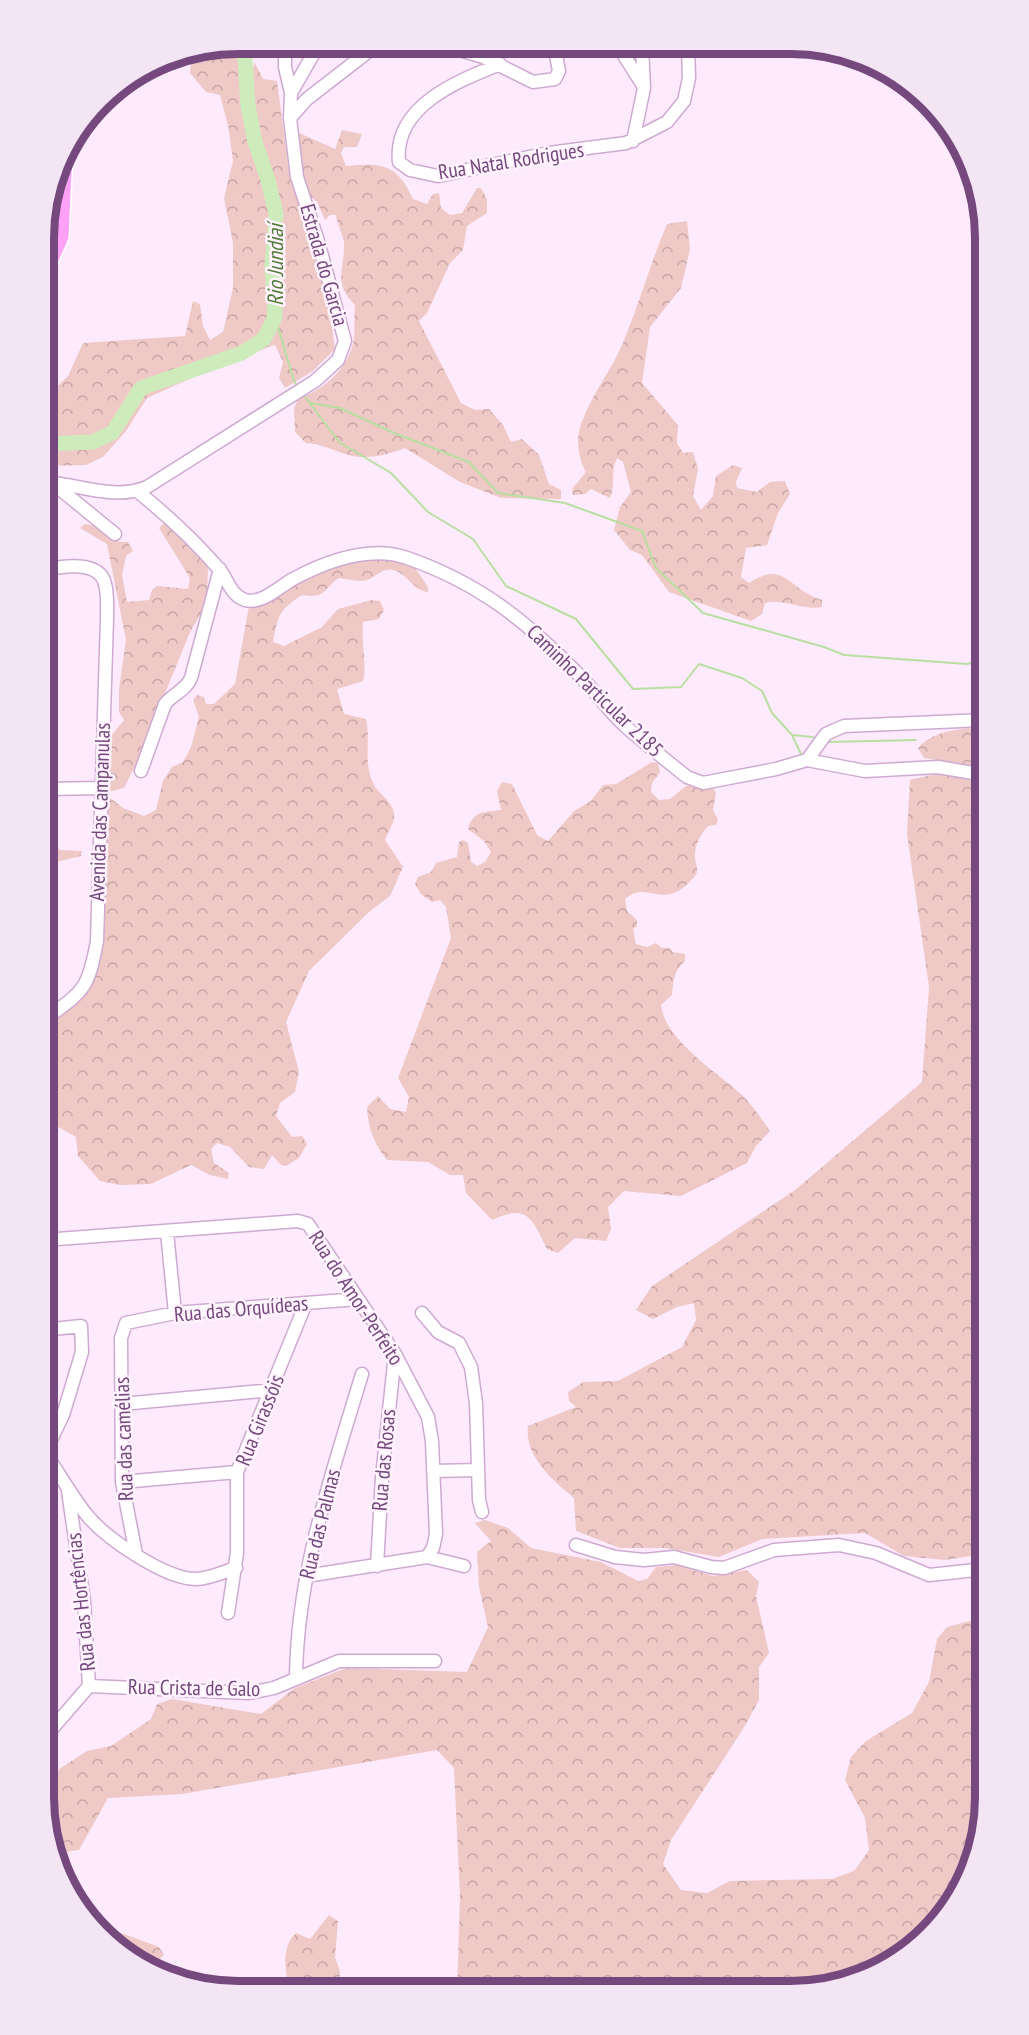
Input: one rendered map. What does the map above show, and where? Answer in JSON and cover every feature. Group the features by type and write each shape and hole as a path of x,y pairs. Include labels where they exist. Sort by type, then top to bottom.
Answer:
{"main road":[{"path":"54,252 61,237 61,188"}],"street":[{"path":"285,54 285,67 291,93"},
{"name":"Estrada do Garcia","path":"137,491 315,381 338,360 345,341 318,241 297,177 290,118 291,93 313,54"},
{"path":"290,118 307,99 365,54"},
{"path":"469,54 500,64 533,82 547,82 555,79 559,71 555,54"},
{"path":"623,54 644,88"},
{"path":"633,141 644,88 642,54"},
{"path":"633,141 667,122 684,101 689,78 688,54"},
{"name":"Rua Natal Rodrigues","path":"500,64 437,92 415,114 404,134 398,152 399,162 410,170 438,176 539,154 633,141"},
{"path":"54,483 110,493 137,491 176,521 220,569 191,678 187,686 172,695 165,704 141,771"},
{"path":"54,487 115,534"},
{"name":"Caminho Particular 2185","path":"220,569 237,596 257,601 294,578 348,556 405,557 477,589 503,605 579,675 623,724 687,777 703,783 776,769 807,760 866,771 938,767 975,773"},
{"name":"Avenida das Campanulas","path":"54,568 64,566 89,569 100,574 105,583 107,618 96,941 92,965 81,992 54,1012"},
{"path":"807,760 826,734 844,726 975,720"},
{"path":"54,789 100,788"},
{"name":"Rua do Amor-Perfeito","path":"54,1239 303,1222 313,1230 395,1354 428,1417 436,1534 433,1548 426,1557"},
{"path":"167,1232 175,1313"},
{"name":"Rua das Orquídeas","path":"126,1323 175,1313 358,1299"},
{"name":"Rua Girassóis","path":"228,1613 236,1568 237,1472 273,1390 306,1304"},
{"path":"422,1313 438,1332 459,1343 471,1367 476,1403 479,1500 482,1512"},
{"name":"Rua das camélias","path":"126,1323 122,1338 122,1482 136,1554"},
{"path":"54,1329 81,1326 82,1352 63,1415 54,1433"},
{"name":"Rua das Rosas","path":"377,1566 382,1466 395,1354"},
{"name":"Rua das Palmas","path":"296,1678 299,1623 316,1524 362,1374"},
{"path":"122,1404 273,1390"},
{"path":"54,1466 86,1514 98,1526 165,1572 192,1579 211,1577 236,1568"},
{"path":"433,1471 478,1470"},
{"path":"122,1482 237,1472"},
{"name":"Rua das Hortências","path":"67,1483 82,1581 89,1686"},
{"path":"576,1545 615,1557 644,1560 674,1557 711,1567 724,1568 774,1550 839,1545 876,1553 929,1575 975,1570"},
{"path":"306,1576 426,1557 464,1566"},
{"name":"Rua Crista de Galo","path":"89,1686 249,1693 274,1688 339,1661 435,1661"},
{"path":"54,1726 89,1686"}],"green space":[{"path":"238,54 242,90 255,63 263,79 277,81 289,172 327,293 335,349 313,371 285,388 279,378 283,362 275,345 227,362 147,398 126,431 103,457 86,465 54,466 54,390 68,376 83,343 185,336 193,301 200,304 203,326 210,340 223,332 233,288 233,243 224,198 233,161 228,125 220,95 206,92 190,73 191,60"},
{"path":"887,81 904,93 890,88"},
{"path":"342,130 362,134 357,147 344,147 341,153 346,166 369,165 387,168 401,178 413,199 427,204 433,194 439,193 441,208 450,215 462,213 477,188 481,188 487,199 487,213 467,226 463,250 450,263 427,313 419,321 461,403 475,410 489,409 503,425 511,442 522,439 539,455 549,484 561,490 561,499 501,498 460,482 405,448 377,456 348,455 306,443 295,432 294,408 298,399 326,383 347,359 354,339 355,305 348,297 342,282 344,243 336,215 330,215 325,220 317,202 310,196 304,179 297,132 335,149"},
{"path":"687,221 690,249 681,288 650,327 642,383 678,425 677,443 683,453 693,452 698,469 693,496 701,510 713,496 716,476 733,465 742,468 736,482 737,488 757,492 770,482 785,481 790,494 778,513 767,545 746,548 741,577 749,583 761,576 779,575 801,590 822,600 822,607 815,608 779,602 765,603 762,614 751,621 669,592 642,555 630,550 614,530 620,507 631,492 623,462 617,458 610,498 591,489 585,494 573,495 572,489 586,472 578,447 578,437 583,420 622,345 667,224"},
{"path":"166,521 196,550 208,568 207,595 203,610 190,632 138,760 124,788 109,792 97,753 124,720 119,712 119,689 126,640 107,544 80,528 85,524 102,527 119,542 128,542 133,551 126,556 122,575 127,602 149,600 152,590 157,586 188,589 190,578 159,528"},
{"path":"368,558 394,561 416,569 428,587 428,592 422,591 402,574 393,570 385,570 363,581 339,578 324,592 316,596 302,595 288,605 276,625 273,642 284,646 322,627 338,609 372,600 380,601 384,610 379,619 363,622 363,681 337,689 344,714 366,719 370,775 375,787 391,805 394,814 385,840 403,867 390,896 369,912 309,971 286,1022 299,1072 295,1092 280,1103 276,1116 292,1137 302,1136 307,1144 299,1158 286,1166 281,1165 272,1155 264,1169 249,1167 230,1147 217,1143 211,1149 214,1163 229,1173 228,1179 210,1175 191,1165 151,1184 120,1185 100,1181 78,1156 76,1137 54,1125 54,1016 91,980 104,800 109,797 123,808 144,816 156,810 163,781 172,767 183,762 191,747 199,717 193,700 197,695 204,697 206,704 214,704 235,684 249,606 328,568 337,567 337,563"},
{"path":"975,729 975,766 924,758 918,748 932,737"},
{"path":"652,762 658,763 660,772 652,783 651,792 659,800 670,799 686,786 712,787 716,793 713,810 718,820 716,825 708,826 699,839 695,855 697,872 683,888 665,895 642,892 625,899 627,911 637,920 637,926 633,929 636,944 647,947 656,943 662,948 685,954 685,961 678,968 675,976 672,995 661,1005 665,1018 683,1044 744,1097 770,1131 756,1146 747,1163 681,1196 624,1191 608,1207 611,1229 606,1241 575,1238 558,1253 547,1249 532,1222 521,1214 504,1215 492,1220 466,1193 463,1175 450,1175 428,1162 387,1160 372,1135 367,1107 378,1096 390,1109 406,1112 409,1097 398,1078 451,938 446,907 440,900 432,902 421,894 415,884 418,877 431,872 436,863 457,857 459,842 463,840 468,843 471,862 477,866 485,862 491,852 484,841 468,829 473,819 480,813 501,810 497,791 502,782 512,784 537,835 548,841 574,811 591,801 603,785 616,784"},
{"path":"940,773 975,781 975,1556 945,1560 904,1556 865,1533 762,1539 719,1557 665,1548 620,1548 576,1531 574,1498 549,1476 535,1457 528,1437 528,1426 576,1407 569,1401 568,1392 583,1382 618,1381 682,1347 696,1320 694,1303 677,1307 653,1319 636,1310 652,1286 795,1190 922,1082 929,987 907,834 910,780"},
{"path":"54,841 60,850 82,851 81,856 54,863"},
{"path":"485,1520 508,1528 531,1548 601,1562 638,1581 647,1579 656,1567 677,1565 713,1576 747,1570 759,1582 756,1596 769,1653 759,1667 759,1700 743,1729 671,1840 663,1864 681,1890 707,1893 730,1881 832,1879 854,1871 869,1850 865,1818 845,1780 851,1757 866,1741 912,1713 929,1682 937,1639 947,1627 975,1620 975,1809 961,1867 937,1909 912,1935 893,1950 850,1971 815,1979 791,1981 457,1981 460,1896 454,1768 437,1750 182,1794 108,1798 79,1850 63,1852 56,1821 54,1797 54,1786 59,1769 87,1751 111,1746 151,1719 157,1704 172,1699 261,1714 295,1688 346,1668 467,1672 488,1627 479,1587 477,1552 491,1541 475,1523"},
{"path":"329,1915 338,1921 335,1957 340,1972 340,1981 291,1981 287,1978 285,1960 289,1942 296,1933 310,1939"},
{"path":"111,1929 159,1947 164,1955 156,1962 136,1950"}],"waterway":[{"name":"Rio Jundiaí","path":"54,444 93,442 112,433 141,388 242,353 264,339 275,317 272,266 276,214 268,180 255,142 248,106 245,54"},
{"path":"275,317 294,381 298,387"},
{"path":"303,394 339,442 391,473 428,512 473,539 506,586 576,619 633,689 681,687 699,664 742,678 762,691 772,713 792,735 801,754"},
{"path":"311,403 340,408 394,433 469,462 498,493 565,503 642,531 656,568 703,613 824,647 844,655 967,664 975,662"},
{"path":"792,735 813,737"},
{"path":"828,742 916,740"}]}
